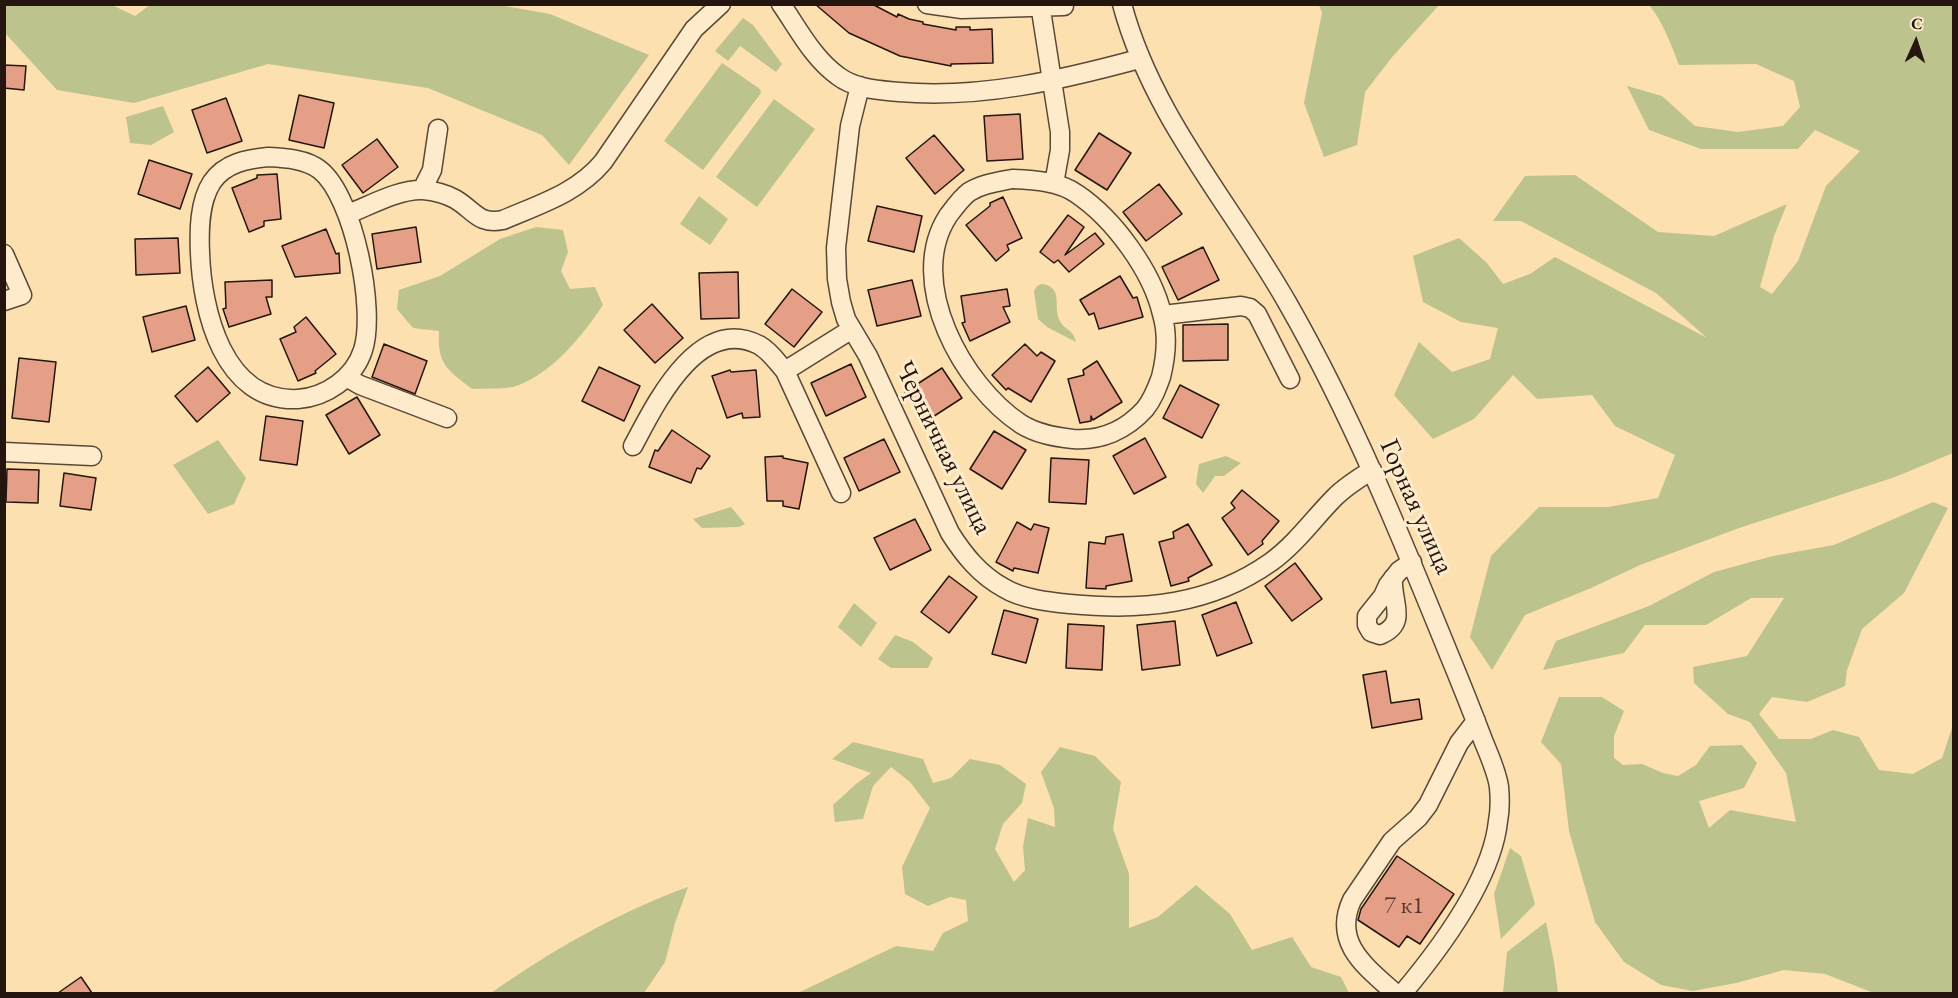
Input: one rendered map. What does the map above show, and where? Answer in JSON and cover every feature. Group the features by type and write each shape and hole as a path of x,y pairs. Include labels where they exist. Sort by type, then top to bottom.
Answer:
{"street":[{"path":"348,214 396,195 422,190 454,199 481,219 495,222 575,188 591,177 603,162 694,29 721,4"},
{"path":"781,4 823,63 840,77 860,86 879,90 918,94 978,92 1052,82 1139,59"},
{"path":"927,4 962,9 1064,5"},
{"name":"Горная улица","path":"1122,4 1139,59 1190,151 1289,305 1372,470 1476,721 1499,787 1498,823 1483,871 1452,928 1428,963 1402,993"},
{"path":"1045,39 1064,5"},
{"path":"1040,6 1060,132 1060,150 1054,184"},
{"name":"Черничная улица","path":"860,86 850,126 836,248 837,279 841,302 846,319 868,356 950,533 963,554 980,572 1005,589 1054,603 1122,608 1179,602 1212,592 1245,578 1273,561 1336,496 1372,470"},
{"path":"422,190 432,170 438,129"},
{"path":"285,158 303,161 320,169 332,182 348,214 359,256 367,320 363,349 356,364 328,391 313,397 296,399 277,396 258,389 243,379 230,364 219,345 205,302 199,240 205,198 212,182 222,171 236,163 253,159 285,158"},
{"path":"1012,179 1054,184 1076,193 1111,223 1147,276 1163,315 1166,338 1165,356 1156,391 1147,406 1133,421 1117,431 1083,440 1042,434 1022,424 1003,410 984,391 966,368 954,346 936,298 932,272 935,248 942,226 953,209 968,193 988,183 1012,179"},
{"path":"4,254 22,295 4,301"},
{"path":"1163,315 1241,306 1250,308 1257,314 1290,379"},
{"path":"785,371 852,329"},
{"path":"633,446 662,393 698,353 713,344 729,339 745,340 760,346 772,355 785,371 841,493"},
{"path":"346,376 360,385 447,418"},
{"path":"4,452 92,456"},
{"path":"1393,578 1412,562"},
{"path":"1396,993 1367,968 1349,944 1345,931 1347,910 1392,841 1418,818 1428,804 1459,743 1476,721"}],"green space":[{"path":"5,5 112,5 135,16 150,5 499,5 550,14 649,55 569,165 542,135 428,88 268,64 134,103 57,90 5,33"},
{"path":"1319,5 1439,5 1393,56 1365,92 1357,145 1324,157 1304,103 1322,13"},
{"path":"1649,5 1953,5 1953,453 1895,477 1739,528 1640,565 1525,615 1492,670 1470,637 1491,556 1539,507 1608,507 1658,498 1675,455 1615,426 1592,395 1537,399 1513,375 1474,419 1433,439 1394,395 1419,342 1452,372 1490,359 1498,328 1461,322 1423,302 1413,256 1459,238 1487,263 1503,284 1530,274 1555,257 1707,338 1656,293 1521,221 1493,221 1525,176 1575,175 1658,232 1714,236 1787,204 1774,236 1760,287 1772,294 1798,261 1826,186 1860,151 1815,130 1798,149 1701,149 1649,130 1627,86 1662,96 1695,126 1738,132 1783,126 1800,107 1794,81 1756,64 1679,65 1663,26"},
{"path":"743,18 753,25 782,64 776,72 740,46 728,61 715,51"},
{"path":"722,63 760,89 761,93 703,170 664,141"},
{"path":"774,99 815,129 757,207 716,177"},
{"path":"163,106 174,132 151,145 130,143 126,117"},
{"path":"699,196 728,219 710,245 680,224"},
{"path":"536,227 563,230 568,252 561,271 570,289 595,287 603,305 566,351 532,379 509,388 472,389 450,371 442,359 439,331 413,328 397,309 399,290 440,276 500,239"},
{"path":"1041,284 1053,289 1059,319 1073,334 1076,342 1047,327 1038,319 1034,291"},
{"path":"218,440 246,478 234,504 208,514 173,465"},
{"path":"1226,456 1241,463 1224,476 1215,476 1203,493 1196,484 1199,464"},
{"path":"1933,502 1948,508 1904,593 1862,629 1847,670 1845,686 1807,702 1772,697 1759,714 1779,739 1811,739 1833,730 1859,737 1879,770 1913,774 1942,758 1953,725 1953,993 1874,993 1825,974 1784,970 1736,983 1693,991 1661,985 1624,962 1595,922 1569,831 1561,764 1541,742 1559,697 1602,697 1624,711 1614,736 1614,758 1623,765 1642,764 1663,773 1678,776 1696,765 1710,746 1742,745 1757,763 1744,788 1699,801 1709,828 1730,810 1796,822 1786,773 1750,722 1728,714 1694,683 1693,667 1747,656 1784,598 1751,598 1706,625 1645,625 1624,653 1543,670 1556,641 1649,606 1714,572 1773,556 1834,545"},
{"path":"731,507 745,524 739,527 702,528 693,519"},
{"path":"854,603 877,623 861,647 838,627"},
{"path":"895,635 913,642 933,658 928,668 891,668 878,659"},
{"path":"853,742 923,759 933,783 951,778 970,759 1000,765 1026,784 1022,803 1003,824 995,849 1014,882 1025,870 1023,847 1028,818 1055,827 1054,808 1041,772 1060,747 1095,756 1121,782 1113,829 1129,874 1129,928 1158,917 1196,885 1230,914 1252,950 1292,937 1311,967 1341,977 1349,993 798,993 896,946 933,951 943,933 968,921 966,900 950,897 928,906 905,894 902,867 930,808 910,782 891,767 873,786 863,819 835,822 833,805 871,773 832,759"},
{"path":"1510,848 1521,856 1535,904 1501,939 1494,894"},
{"path":"688,887 675,923 665,962 644,993 491,993 537,962 611,920"},
{"path":"1546,922 1558,993 1503,993 1507,952"}],"building":[{"path":"815,4 872,4 897,17 898,14 923,22 923,24 956,30 956,27 970,27 970,30 992,29 993,63 951,64 951,66 900,56 849,33"},
{"path":"4,65 26,66 24,90 4,88"},
{"path":"299,95 334,103 324,148 289,140"},
{"path":"226,98 242,141 207,153 192,110"},
{"path":"1020,114 1023,159 987,161 984,116"},
{"path":"1099,133 1131,153 1107,190 1075,170"},
{"path":"934,135 964,170 935,194 906,158"},
{"path":"377,139 398,167 363,193 342,165"},
{"path":"149,160 192,174 180,209 138,194"},
{"path":"277,174 281,219 264,221 264,226 249,232 232,188 257,178 257,175"},
{"path":"1159,184 1182,214 1146,241 1123,212"},
{"path":"1003,197 1022,238 1007,245 1009,250 996,261 966,225 990,206 990,203"},
{"path":"877,206 922,216 914,252 868,241"},
{"path":"1068,215 1084,227 1065,255 1095,233 1104,244 1069,272 1058,260 1054,263 1040,252"},
{"path":"416,227 421,262 377,269 372,234"},
{"path":"326,229 336,254 339,253 340,273 295,277 282,246"},
{"path":"178,238 180,273 136,275 135,239"},
{"path":"1203,247 1219,280 1178,300 1162,267"},
{"path":"738,272 739,318 701,319 699,273"},
{"path":"1120,276 1133,298 1137,297 1143,317 1099,329 1094,313 1089,315 1080,300"},
{"path":"272,280 272,297 266,297 271,314 229,327 223,309 226,308 225,282"},
{"path":"912,280 921,316 877,326 868,290"},
{"path":"792,289 822,312 794,347 765,324"},
{"path":"1007,289 1010,306 1003,307 1010,322 970,341 962,323 965,322 961,296"},
{"path":"652,304 683,338 655,363 624,330"},
{"path":"186,306 195,340 152,352 143,317"},
{"path":"306,317 336,354 315,371 316,373 298,381 280,339 296,332 294,327"},
{"path":"1228,324 1228,360 1183,361 1183,325"},
{"path":"384,344 427,361 415,394 372,377"},
{"path":"1025,344 1037,356 1041,352 1055,361 1031,402 1008,388 1006,390 992,375"},
{"path":"19,358 56,362 49,422 12,418"},
{"path":"1097,361 1122,402 1093,420 1091,416 1091,421 1080,423 1068,379 1084,375 1083,370"},
{"path":"851,364 866,397 826,416 811,383"},
{"path":"208,367 230,393 197,422 175,396"},
{"path":"599,367 640,386 624,421 582,401"},
{"path":"942,368 962,398 925,422 905,392"},
{"path":"730,370 731,372 756,370 760,417 743,418 742,413 727,418 712,376"},
{"path":"1180,385 1219,405 1202,438 1163,418"},
{"path":"357,397 380,435 349,454 326,415"},
{"path":"266,416 303,421 297,465 260,460"},
{"path":"672,430 710,456 701,469 697,468 691,483 649,467 655,450 658,451"},
{"path":"994,431 1026,450 1002,489 970,469"},
{"path":"1145,438 1166,477 1134,494 1113,456"},
{"path":"884,439 900,472 859,491 844,458"},
{"path":"783,456 783,458 808,463 799,509 783,506 783,501 767,501 765,457"},
{"path":"1051,458 1089,460 1086,504 1049,502"},
{"path":"7,469 39,470 38,503 6,502"},
{"path":"64,473 96,478 91,510 60,506"},
{"path":"1242,490 1279,521 1262,541 1263,544 1248,555 1222,518 1235,508 1231,503"},
{"path":"915,519 931,550 890,570 874,538"},
{"path":"1017,522 1031,530 1034,524 1049,528 1038,573 1014,568 1013,571 996,562"},
{"path":"1188,524 1212,565 1188,578 1189,581 1171,586 1159,542 1174,538 1173,532"},
{"path":"1123,534 1132,581 1106,586 1106,589 1086,588 1089,542 1105,544 1106,537"},
{"path":"1295,563 1322,599 1292,621 1265,586"},
{"path":"949,576 977,597 949,633 921,612"},
{"path":"1236,602 1252,643 1217,656 1202,615"},
{"path":"1004,610 1038,619 1026,663 992,654"},
{"path":"1175,621 1180,665 1142,670 1137,625"},
{"path":"1068,624 1104,626 1102,670 1066,668"},
{"path":"1386,671 1391,703 1419,699 1422,719 1372,728 1363,675"},
{"path":"1397,856 1454,894 1420,944 1407,936 1399,947 1358,920 1361,909"},
{"path":"81,977 92,993 58,993"}]}
